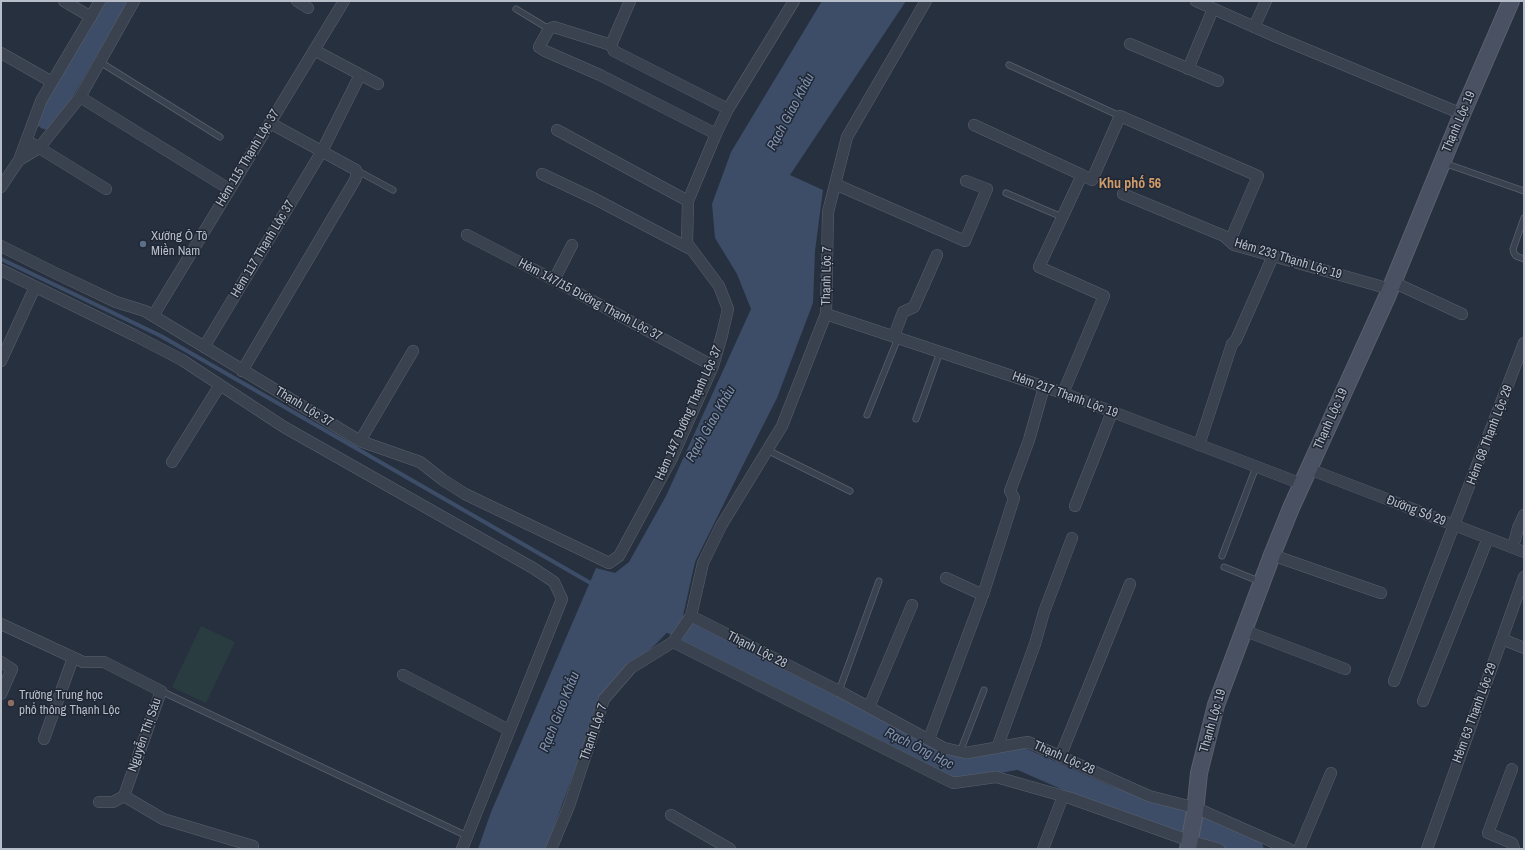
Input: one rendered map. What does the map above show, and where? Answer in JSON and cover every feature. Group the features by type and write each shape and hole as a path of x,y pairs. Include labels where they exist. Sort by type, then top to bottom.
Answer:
{"street":[{"path":"64,1 91,16"},
{"path":"1,187 19,160 41,101 100,1"},
{"path":"19,160 39,148 80,97 134,1"},
{"path":"297,1 308,8"},
{"name":"Hẻm 115 Thạnh Lộc 37","path":"153,316 344,1"},
{"path":"611,45 630,1"},
{"name":"Hẻm 147 Đường Thạnh Lộc 37","path":"609,563 619,556 671,460 713,366 728,309 719,286 692,251 687,242 688,201 728,109 794,1"},
{"name":"Thạnh Lộc 7","path":"691,616 703,563 721,526 782,426 826,314 828,212 847,137 926,1"},
{"path":"1196,1 1254,27 1462,114"},
{"path":"1254,27 1266,1"},
{"name":"Thạnh Lộc 19","path":"1190,842 1196,810 1199,773 1216,706 1243,630 1308,469 1392,285 1462,114 1512,1"},
{"path":"1188,69 1213,9"},
{"path":"716,134 600,75 541,49 540,45 549,29 554,27 611,45 614,51 728,109"},
{"path":"1130,44 1218,81"},
{"path":"314,50 378,84"},
{"path":"1,53 52,82"},
{"name":"Hẻm 117 Thạnh Lộc 37","path":"204,347 322,151 360,75"},
{"path":"80,97 229,189"},
{"path":"974,125 1092,180 1120,116 1258,176 1230,241"},
{"path":"242,371 355,180 357,174 356,170 270,123"},
{"path":"557,130 688,201"},
{"path":"26,140 106,189"},
{"path":"542,174 595,199 692,251"},
{"path":"1063,393 1104,296 1039,267 1082,175"},
{"path":"835,184 965,241 987,189 966,181"},
{"name":"Hẻm 233 Thạnh Lộc 19","path":"1123,194 1224,236 1234,245 1392,285 1462,314"},
{"name":"Hẻm 147/15 Đường Thạnh Lộc 37","path":"468,235 713,366"},
{"path":"554,280 572,245"},
{"name":"Thạnh Lộc 37","path":"1,246 61,277 116,302 145,311 360,441 420,462 443,480 465,494 609,563"},
{"path":"896,335 903,312 914,307 937,255"},
{"path":"1199,445 1232,344 1236,340 1273,256"},
{"path":"1,270 182,360 284,427 533,568 554,582 562,599 462,849"},
{"path":"1,361 36,287"},
{"name":"Hẻm 217 Thạnh Lộc 19","path":"826,314 896,335 940,352 1063,393 1302,484"},
{"name":"Hẻm 68 Thạnh Lộc 29","path":"1394,681 1524,343"},
{"path":"360,441 413,350"},
{"path":"172,462 220,385"},
{"path":"946,578 983,595 1014,498 1010,491 1029,440 1044,387"},
{"path":"1075,506 1112,412"},
{"name":"Đường Số 29","path":"1308,469 1524,552"},
{"path":"1513,547 1524,515"},
{"path":"997,748 1035,644 1044,612 1072,538"},
{"path":"1423,701 1488,538"},
{"path":"1272,555 1381,593"},
{"name":"Hẻm 63 Thạnh Lộc 29","path":"1427,849 1524,577"},
{"path":"1060,756 1130,584"},
{"path":"929,739 982,600"},
{"path":"869,707 912,605"},
{"path":"691,616 673,642 953,783 996,777 1063,796 1190,842 1219,849"},
{"name":"Thạnh Lộc 28","path":"691,616 839,691 944,748 966,753 1028,742 1149,796 1196,810 1289,849"},
{"name":"Nguyễn Thị Sáu","path":"1,624 83,662 104,662 161,691 126,791"},
{"path":"1243,630 1345,669"},
{"path":"1502,639 1524,648"},
{"name":"Thạnh Lộc 7","path":"551,849 569,806 604,699 631,668 673,642"},
{"path":"44,739 73,658"},
{"path":"1,662 12,669 1,694"},
{"path":"403,675 509,730"},
{"path":"1512,769 1488,833 1512,844 1514,849"},
{"path":"1299,849 1331,773"},
{"path":"98,802 113,802 126,791 163,819 252,846"},
{"path":"1043,849 1063,796"},
{"path":"671,815 730,849"}],"lane":[{"path":"516,9 549,29"},
{"path":"100,62 220,137"},
{"path":"1009,65 1120,116"},
{"path":"1442,162 1524,191"},
{"path":"356,170 393,190"},
{"path":"1006,193 1062,217"},
{"path":"1524,218 1513,249 1516,256 1524,259"},
{"path":"867,415 896,335"},
{"path":"916,419 940,352"},
{"path":"767,450 850,491"},
{"path":"1222,556 1256,467"},
{"path":"1224,567 1261,583"},
{"path":"839,691 879,581"},
{"path":"960,752 984,690"},
{"path":"161,691 467,836"}],"green space":[{"path":"201,626 235,642 206,703 172,687"}],"water":[{"name":"Rạch Giao Khẩu","path":"822,1 906,1 790,175 823,190 815,251 813,303 777,398 695,562 683,616 655,645 615,678 597,703 590,728 546,849 478,849 491,812 596,568 615,573 629,562 666,496 751,309 737,274 715,238 712,204 731,152"}],"waterway":[{"path":"47,118 115,1"},
{"path":"1,259 161,336 594,585"},
{"name":"Rạch Ông Học","path":"648,610 958,769 1019,758 1110,798 1208,830 1252,849"}],"place":[{"name":"Xưởng Ô Tô Miền Nam","path":"143,244"},
{"name":"Trường Trung học phổ thông Thạnh Lộc","path":"11,703"}],"district":[{"name":"Khu phố 56","path":"1130,184"}]}
